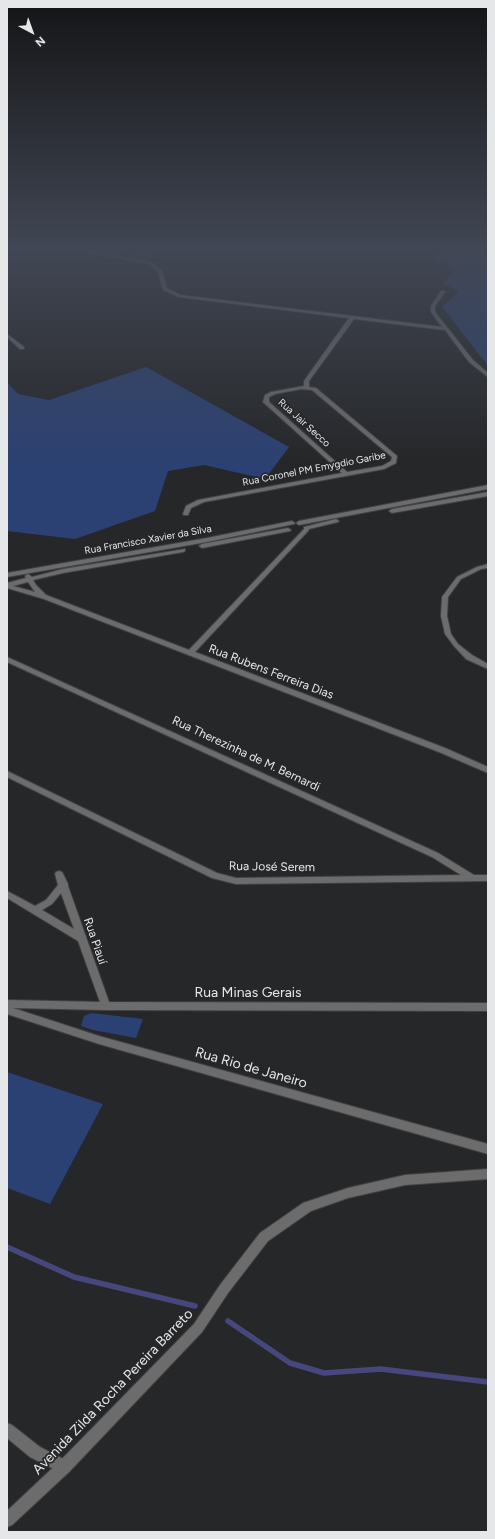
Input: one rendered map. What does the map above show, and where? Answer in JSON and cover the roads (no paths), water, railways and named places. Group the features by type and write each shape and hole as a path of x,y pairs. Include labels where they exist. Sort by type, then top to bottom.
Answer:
{"street":[{"path":"306,387 306,381 350,321"},
{"path":"376,321 445,329"},
{"path":"439,321 471,361 488,376"},
{"path":"7,335 22,348"},
{"name":"Rua Coronel PM Emygdio Garibe","path":"186,514 188,507 200,501 388,466 394,462 395,457 315,390 306,387"},
{"name":"Rua Jair Secco","path":"306,387 273,393 267,396 265,400 346,474"},
{"path":"299,522 488,487"},
{"path":"190,653 306,529 488,494"},
{"path":"299,522 304,524 306,529"},
{"name":"Rua Francisco Xavier da Silva","path":"7,586 63,572 267,531 299,522"},
{"path":"288,547 289,531 287,526 292,523"},
{"name":"Rua Francisco Xavier da Silva","path":"7,575 267,531 299,532 306,529"},
{"path":"488,566 479,568 458,578 446,597 444,616 448,634 456,645 469,657 488,667"},
{"path":"25,571 33,586 45,597"},
{"name":"Rua Rubens Ferreira Dias","path":"7,586 45,597 442,750 488,770"},
{"name":"Rua Therezinha de M. Bernardi","path":"7,659 428,852 472,878"},
{"name":"Rua José Serem","path":"7,774 215,876 236,880 488,878"},
{"name":"Rua Piauí","path":"59,874 64,884 81,938 106,1006"},
{"path":"35,910 49,902 64,884"},
{"path":"7,894 81,938"},
{"name":"Rua Minas Gerais","path":"7,1004 106,1006 488,1007"},
{"name":"Rua Rio de Janeiro","path":"7,1010 99,1040 488,1149"},
{"name":"Avenida Zilda Rocha Pereira Barreto","path":"7,1520 64,1467 198,1328 224,1289 264,1237 307,1207 348,1193 405,1180 488,1174"},
{"path":"7,1430 35,1452 64,1467"}],"waterway":[{"path":"7,1247 74,1277 195,1306"},
{"path":"228,1321 290,1363 324,1373 381,1369 488,1382"}]}
